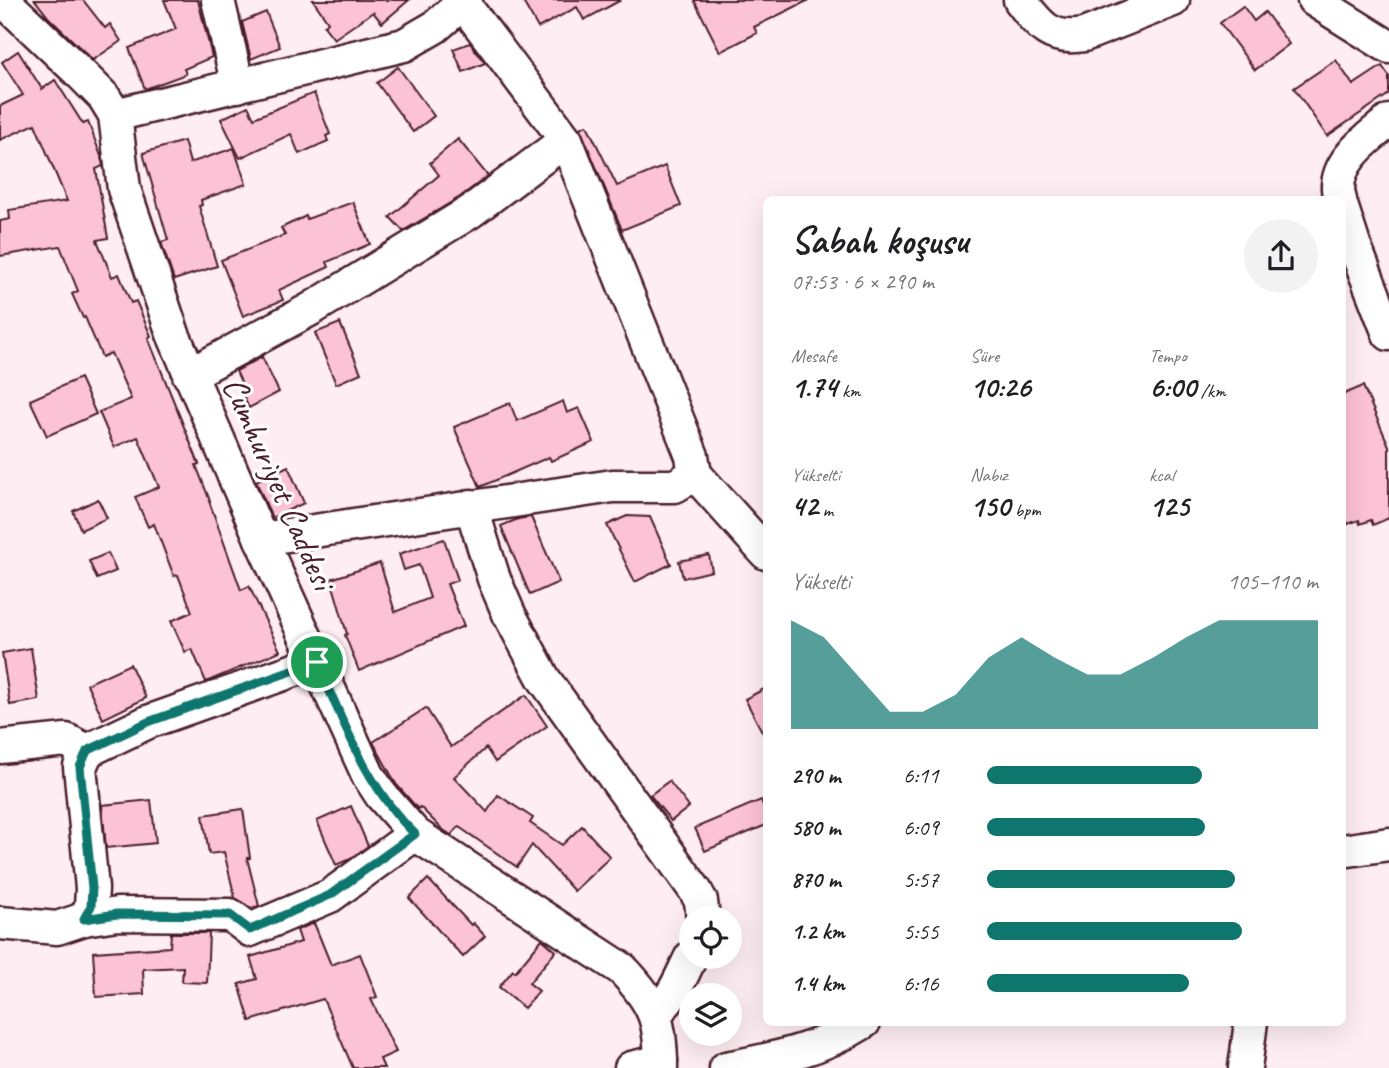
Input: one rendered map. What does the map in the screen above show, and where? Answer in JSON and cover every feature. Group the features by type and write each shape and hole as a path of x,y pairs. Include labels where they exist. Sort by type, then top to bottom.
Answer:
{"street":[{"path":"2,0 80,72 115,115 404,45 435,27 465,1 566,140 692,456 695,474 763,550"},
{"path":"218,0 238,86"},
{"path":"1020,0 1041,26 1060,36 1072,37 1173,0"},
{"path":"1314,0 1389,47"},
{"name":"Cumhuriyet Caddesi","path":"115,115 124,189 189,375 368,775 381,795 415,834 622,969 642,989 654,1013 661,1044 651,1066"},
{"path":"1339,196 1336,189 1345,163 1364,140 1389,121"},
{"path":"189,375 311,309 470,212 566,140"},
{"path":"1346,220 1389,334"},
{"path":"261,540 613,486 675,486 695,474"},
{"path":"471,506 494,579 525,648 564,710 695,890 702,906"},
{"path":"84,919 91,906 92,888 80,767 87,751 148,722 317,662"},
{"path":"0,747 66,740 87,751"},
{"path":"0,923 57,928 84,919 117,914 230,915 250,930 330,895 415,834"},
{"path":"1346,849 1389,844"},
{"path":"654,1013 662,1008 670,997 685,969"},
{"path":"726,1068 799,1052 857,1026"},
{"path":"1245,1068 1250,1026"}],"building":[{"path":"35,0 83,0 105,28 110,24 121,41 93,60 49,18"},
{"path":"164,0 198,0 212,57 184,69 186,74 145,89 129,48 176,29"},
{"path":"313,0 409,0 382,23 373,12 334,39 324,26 328,22"},
{"path":"522,0 621,0 584,20 577,7 538,28"},
{"path":"694,0 809,0 754,27 757,33 720,52"},
{"path":"1243,6 1254,21 1265,12 1289,44 1255,70 1220,23"},
{"path":"266,12 280,47 251,59 242,22"},
{"path":"470,43 485,63 463,72 453,49"},
{"path":"18,51 42,89 55,80 83,124 88,122 103,166 96,169 108,238 97,240 112,277 119,274 131,303 136,301 151,336 148,338 199,464 196,465 241,590 249,586 280,651 206,682 192,649 185,652 171,621 192,612 178,575 174,576 154,524 148,527 135,497 159,487 138,437 114,447 99,412 131,399 111,353 102,357 85,317 83,318 72,294 78,291 60,246 0,256 0,221 10,219 9,210 67,201 35,124 0,140 0,106 23,95 2,62"},
{"path":"1336,60 1353,85 1382,66 1389,76 1389,94 1327,136 1294,88"},
{"path":"398,67 434,116 413,132 377,83"},
{"path":"314,93 330,134 326,136 328,141 299,154 291,134 240,158 221,119 248,106 254,118"},
{"path":"587,125 617,186 665,166 681,206 622,230 580,128"},
{"path":"458,139 488,176 460,197 403,231 390,217 439,175 430,163"},
{"path":"184,141 190,163 234,148 246,184 201,200 202,205 199,206 217,266 174,280 161,242 168,240 143,153"},
{"path":"353,202 370,244 327,262 329,267 279,290 283,300 243,316 221,260 285,235 281,228 306,216 307,219"},
{"path":"340,323 361,373 336,384 315,333"},
{"path":"262,357 279,392 249,408 237,384 241,382 236,371"},
{"path":"80,378 96,414 47,436 30,400"},
{"path":"1363,386 1389,446 1389,518 1373,525 1371,520 1348,524 1346,519 1346,393"},
{"path":"563,401 567,413 579,408 594,442 551,461 549,457 480,487 454,427 510,403 517,421"},
{"path":"288,466 304,503 272,518 256,481"},
{"path":"98,499 107,518 81,530 73,511"},
{"path":"627,516 650,517 671,564 635,582 607,525"},
{"path":"531,517 559,582 530,595 501,526"},
{"path":"444,539 458,580 447,584 464,626 359,671 345,635 347,634 331,579 380,563 395,612 430,598 419,565 404,570 399,554"},
{"path":"108,553 116,571 97,579 89,561"},
{"path":"709,555 712,571 683,578 679,561"},
{"path":"31,648 39,700 10,705 2,653"},
{"path":"130,664 146,698 103,719 87,684"},
{"path":"763,690 763,733 745,699"},
{"path":"526,695 547,726 495,762 486,748 454,777 487,812 498,795 533,818 530,823 562,845 582,826 610,857 574,891 532,845 517,867 459,827 451,835 442,829 420,807 418,809 396,784 373,742 426,708 451,747"},
{"path":"669,781 689,807 671,821 650,795"},
{"path":"151,800 156,843 106,848 102,805"},
{"path":"761,800 763,826 705,851 695,828"},
{"path":"351,806 368,846 336,865 317,821"},
{"path":"243,809 250,858 247,858 259,906 251,908 235,898 224,852 209,854 203,815"},
{"path":"428,879 471,925 473,923 485,936 463,957 409,898"},
{"path":"314,923 331,965 360,954 377,997 371,999 396,1052 380,1059 384,1068 353,1068 323,999 250,1021 239,984 257,979 250,957 301,942 297,930"},
{"path":"171,933 209,933 207,983 182,982 183,967 143,969 144,994 96,997 93,952 170,947"},
{"path":"542,939 556,951 529,983 539,991 524,1008 499,987"}],"route":[{"path":"317,662 368,775 381,795 415,834 330,895 250,930 230,915 117,914 84,919 91,906 92,888 80,767 87,751 148,722 317,662"}]}
